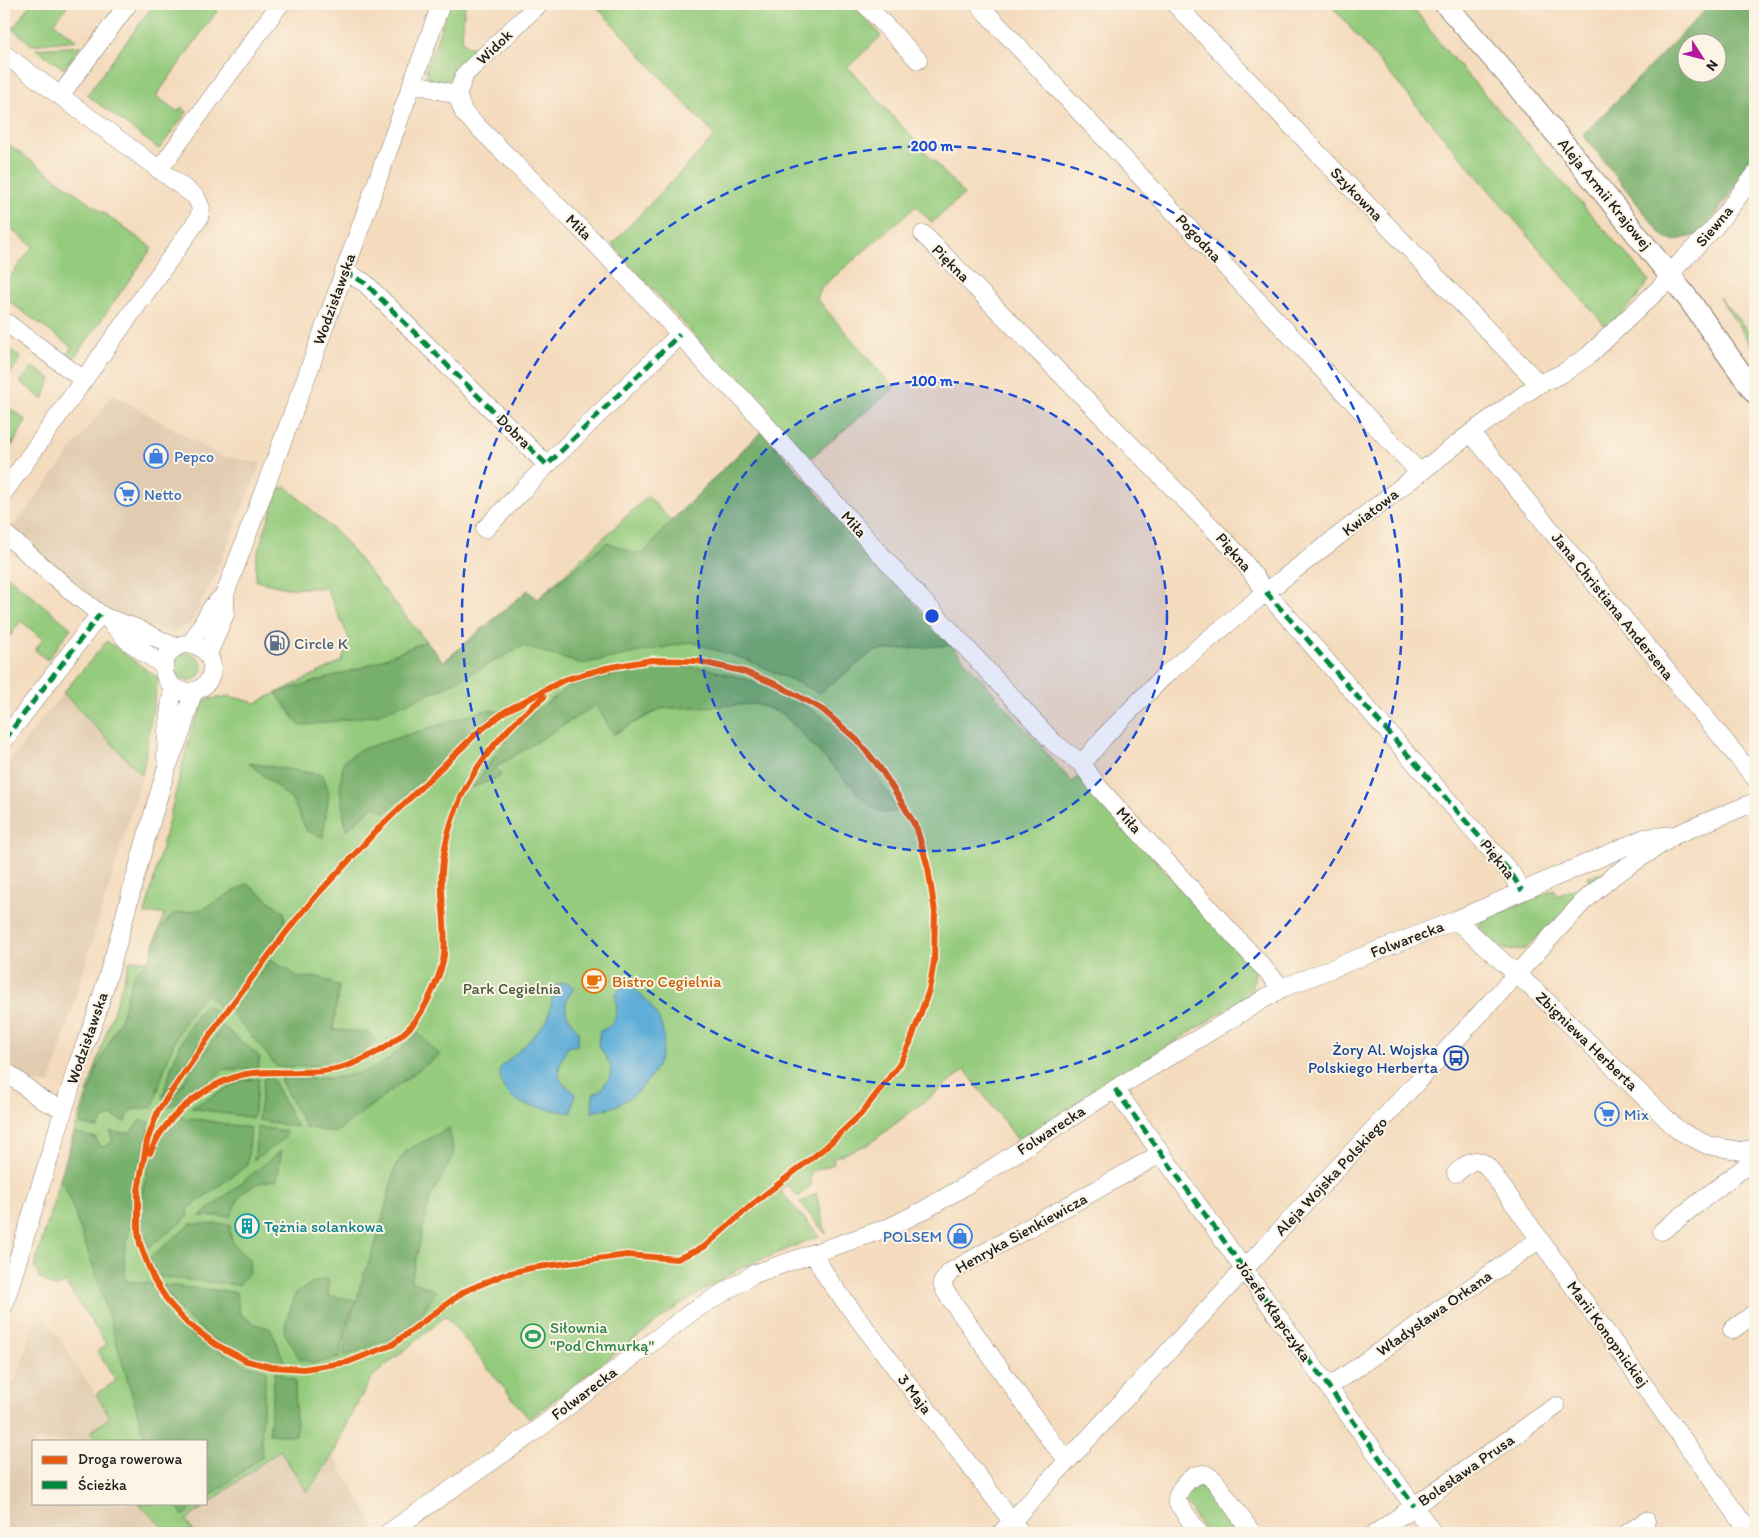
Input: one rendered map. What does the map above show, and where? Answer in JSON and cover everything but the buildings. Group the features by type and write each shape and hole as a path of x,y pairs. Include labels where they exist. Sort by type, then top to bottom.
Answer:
{"main road":[{"name":"Aleja Armii Krajowej","path":"1445,4 1512,79 1690,301 1755,393"}],"street":[{"path":"60,96 128,4"},
{"path":"159,170 280,4"},
{"name":"Wodzisławska","path":"208,654 225,614 225,594 441,4"},
{"name":"Widok","path":"457,95 466,74 539,4"},
{"path":"864,4 918,60"},
{"name":"Pogodna","path":"978,4 1420,473"},
{"name":"Szykowna","path":"1175,4 1539,384"},
{"path":"4,54 196,197 201,208 198,218 4,492"},
{"path":"413,83 457,95"},
{"name":"Miła","path":"457,95 464,113 604,252 713,372 741,397 884,558 1053,742 1082,764 1099,788 1282,988"},
{"name":"Siewna","path":"1670,276 1713,229 1755,174"},
{"name":"Piękna","path":"923,234 1238,554 1266,592 1511,873 1522,891"},
{"name":"Dobra","path":"344,271 365,283 547,465"},
{"name":"Kwiatowa","path":"1082,764 1104,737 1164,676 1266,592 1471,433 1539,384 1562,373 1588,356 1648,300 1670,276"},
{"path":"4,321 84,380"},
{"path":"485,529 680,334"},
{"name":"Jana Christiana Andersena","path":"1471,433 1755,778"},
{"path":"4,533 72,592 104,616 128,641 164,666"},
{"name":"Wodzisławska","path":"183,646 212,607 225,594"},
{"path":"104,616 183,646 199,646 208,654 212,664 211,676 204,686 193,692 182,692 173,687 166,678 164,666 167,655 183,646"},
{"path":"4,740 104,616"},
{"name":"Wodzisławska","path":"166,770 167,730 173,687"},
{"name":"Wodzisławska","path":"4,1305 8,1275 115,952 166,770 182,730 193,692"},
{"name":"Folwarecka","path":"388,1533 534,1432 693,1311 754,1274 890,1227 924,1210 960,1189 1115,1089 1282,988 1456,920 1645,838 1675,835 1755,802"},
{"name":"Aleja Wojska Polskiego","path":"1011,1529 1068,1460 1584,901 1613,876 1675,835"},
{"path":"1613,876 1620,856 1619,849"},
{"name":"Zbigniewa Herberta","path":"1456,920 1517,975 1678,1130 1707,1145 1741,1151 1755,1148"},
{"path":"4,1070 42,1100 64,1109"},
{"name":"Józefa Kłapczyka","path":"1115,1089 1433,1533"},
{"name":"Henryka Sienkiewicza","path":"1068,1460 1039,1425 944,1291 942,1283 950,1272 1162,1153"},
{"path":"1662,1231 1755,1159"},
{"name":"Marii Konopnickiej","path":"1456,1172 1474,1160 1481,1160 1487,1166 1750,1533"},
{"name":"Władysława Orkana","path":"1329,1387 1540,1239"},
{"name":"3 Maja","path":"813,1253 828,1280 1011,1529"},
{"path":"1732,1330 1755,1313"},
{"name":"Bolesława Prusa","path":"1376,1533 1556,1406"},
{"path":"1200,1533 1177,1502 1177,1497 1183,1486 1200,1475 1205,1474 1214,1481 1252,1533"},
{"path":"1628,1533 1646,1521"}],"shaded area":[{"path":"113,394 220,456 261,463 212,582 190,624 172,633 105,613 10,532"},
{"path":"63,693 142,775 50,1084 32,1083 4,1062 4,768"},
{"path":"38,1306 110,1417 90,1432 99,1440 32,1440 32,1504 139,1504 168,1533 4,1533 4,1390 17,1378"},
{"path":"280,1449 307,1492 333,1455 377,1532 193,1533 185,1521"}],"green space":[{"path":"30,4 69,4 54,23 76,40 32,45 13,29"},
{"path":"154,4 222,4 156,96 178,112 181,107 187,112 159,149 87,95"},
{"path":"450,4 466,4 462,40 468,47 481,48 445,84 434,84 428,77 426,69"},
{"path":"594,4 731,4 737,10 744,4 852,4 881,36 848,67 964,194 932,223 916,206 821,288 817,299 894,388 807,461 612,244 715,136"},
{"path":"1330,4 1411,4 1440,44 1649,280 1636,299 1607,328"},
{"path":"1711,4 1755,4 1755,161 1701,234 1673,241 1662,235 1583,135 1676,40 1676,82 1726,82 1726,32 1684,32"},
{"path":"81,46 64,69 36,49"},
{"path":"4,141 152,248 70,364 63,359 72,347 4,298 4,285 33,246 4,224"},
{"path":"1719,297 1755,339 1755,351"},
{"path":"4,345 21,358 10,374 4,370"},
{"path":"33,367 51,379 43,399 20,382"},
{"path":"4,404 26,420 14,443 4,434"},
{"name":"Park Cegielnia","path":"762,431 1072,782 1078,777 1253,964 1255,975 1251,986 1256,991 1018,1140 965,1070 869,1144 833,1158 834,1164 810,1172 811,1185 798,1197 787,1185 779,1189 819,1236 739,1269 678,1306 529,1419 446,1316 373,1376 349,1418 333,1455 307,1492 280,1450 208,1504 208,1440 99,1440 90,1432 110,1417 96,1394 116,1381 97,1351 107,1345 65,1282 55,1288 38,1277 38,1273 34,1268 74,1133 130,960 149,960 164,914 145,914 192,728 205,700 229,696 256,703 342,661 349,638 326,588 287,588 256,581 256,559 278,489 287,487 341,537 443,662 528,590 537,600 648,496 671,521"},
{"path":"762,431 951,645 874,651 820,693 750,661 691,642 581,664 523,646 441,689 377,715 300,726 276,693 364,667 426,641 444,662 528,590 537,600 607,542 632,552 643,554 671,521"},
{"path":"4,434 14,443 4,455"},
{"path":"4,573 71,628 47,660 35,650 43,639 21,621 4,644"},
{"path":"107,641 158,678 142,775 63,693"},
{"path":"188,653 198,657 202,667 198,677 188,681 178,677 174,667 178,657"},
{"path":"668,666 705,668 763,684 802,703 832,724 868,763 899,811 886,813 872,808 783,714 756,704 660,709 614,734 596,705 496,767 501,776 472,788 511,734 537,710 570,686 608,675"},
{"path":"486,710 498,711 399,801 385,812 374,806 346,831 340,789 343,762 359,750"},
{"path":"249,763 323,775 329,793 323,837 307,831 292,800"},
{"path":"1605,872 1525,949 1511,950 1500,947 1484,932 1479,924 1482,920 1554,890 1557,896 1590,882 1588,876"},
{"path":"247,884 284,912 285,922 222,1010 207,994 196,1005 179,1031 172,1046 153,1107 131,1110 125,1122 113,1116 104,1118 98,1128 80,1124 97,1068 120,1020 134,974 149,960 159,930 173,914 203,909"},
{"path":"270,960 290,971 298,978 319,977 339,986 333,1030 368,1032 376,1041 358,1056 330,1065 277,1067 231,1013"},
{"path":"206,1004 218,1015 162,1099 169,1073 184,1037"},
{"path":"223,1026 260,1057 258,1069 225,1069 185,1100 166,1107"},
{"path":"418,1033 440,1055 335,1133 305,1127 280,1079 336,1077 363,1072 389,1059"},
{"path":"271,1077 297,1127 258,1120 264,1078"},
{"path":"259,1079 253,1118 191,1108 242,1080"},
{"path":"178,1116 251,1128 247,1165 188,1209 187,1218 149,1247 140,1221 143,1188 150,1162 161,1135"},
{"path":"140,1120 150,1122 124,1254 126,1281 153,1284 167,1308 192,1335 246,1365 266,1370 261,1439 262,1457 208,1498 208,1440 146,1440 97,1278 68,1194 60,1179 74,1133 96,1138 99,1146 105,1147 112,1142 110,1131 130,1133"},
{"path":"258,1127 286,1131 285,1138 254,1160"},
{"path":"449,1128 454,1155 430,1198 411,1281 436,1291 420,1317 390,1339 344,1356 345,1331 377,1239 396,1165 407,1150"},
{"path":"282,1150 277,1180 259,1183 247,1190 238,1200 231,1216 200,1216"},
{"path":"816,1193 826,1234 800,1203"},
{"path":"191,1224 230,1224 234,1245 250,1260 249,1272 239,1285 159,1277 148,1259"},
{"path":"328,1278 328,1296 356,1300 343,1330 340,1358 314,1363 300,1359 284,1332 296,1293 312,1283"},
{"path":"161,1285 236,1292 240,1314 253,1323 271,1329 285,1363 246,1357 218,1343 183,1314"},
{"path":"275,1372 295,1380 296,1436 269,1434"},
{"path":"1192,1486 1202,1488 1235,1533 1205,1533 1183,1498"},
{"name":"Park Cegielnia","path":"139,1504 207,1504 186,1520 193,1533 168,1533"},
{"path":"177,1504 200,1504 183,1516"}],"water":[{"path":"569,983 574,988 567,999 566,1008 568,1017 579,1032 577,1045 568,1047 559,1069 562,1082 575,1093 571,1113 526,1105 520,1102 506,1091 500,1075 500,1068 528,1042 548,1019 555,986"},
{"path":"630,984 650,1005 659,1020 663,1033 663,1046 660,1058 647,1082 637,1092 615,1106 592,1112 593,1094 601,1090 611,1075 610,1064 598,1044 600,1031 606,1029 613,1021 617,1005 615,994 622,987"}],"marked path":[{"path":"344,271 365,283 547,465 680,334"},
{"path":"1266,592 1511,873 1522,891"},
{"path":"4,740 100,614"},
{"path":"1115,1089 1414,1506"}],"cycle path":[{"path":"652,660 697,661 745,672 778,685 823,710 857,740 880,768 901,801 917,829 928,868 935,912 934,962 929,990 910,1043 899,1065 861,1114 826,1147 754,1203 704,1247 677,1259 627,1255 531,1268 503,1275 463,1292 392,1345 348,1362 304,1369 271,1367 247,1361 215,1344 187,1323 169,1303 153,1278 140,1244 138,1231 138,1191 147,1141 158,1111 224,1015 317,895 377,830 478,732 506,711 564,680 606,668 652,660"},
{"path":"150,1153 161,1133 180,1110 218,1084 238,1076 253,1073 314,1072 340,1068 364,1059 389,1045 416,1020 433,989 443,962 445,934 442,871 452,820 462,796 488,752 524,714 544,697"}],"place":[{"name":"Pepco","path":"156,456"},
{"name":"Netto","path":"127,494"},
{"name":"Circle K","path":"277,643"},
{"name":"Bistro Cegielnia","path":"594,981"},
{"name":"Żory Al. Wojska Polskiego Herberta","path":"1456,1058"},
{"name":"Mix","path":"1607,1114"},
{"name":"Tężnia solankowa","path":"247,1226"},
{"name":"POLSEM","path":"960,1236"},
{"name":"Siłownia \"Pod Chmurką\"","path":"533,1336"}]}
